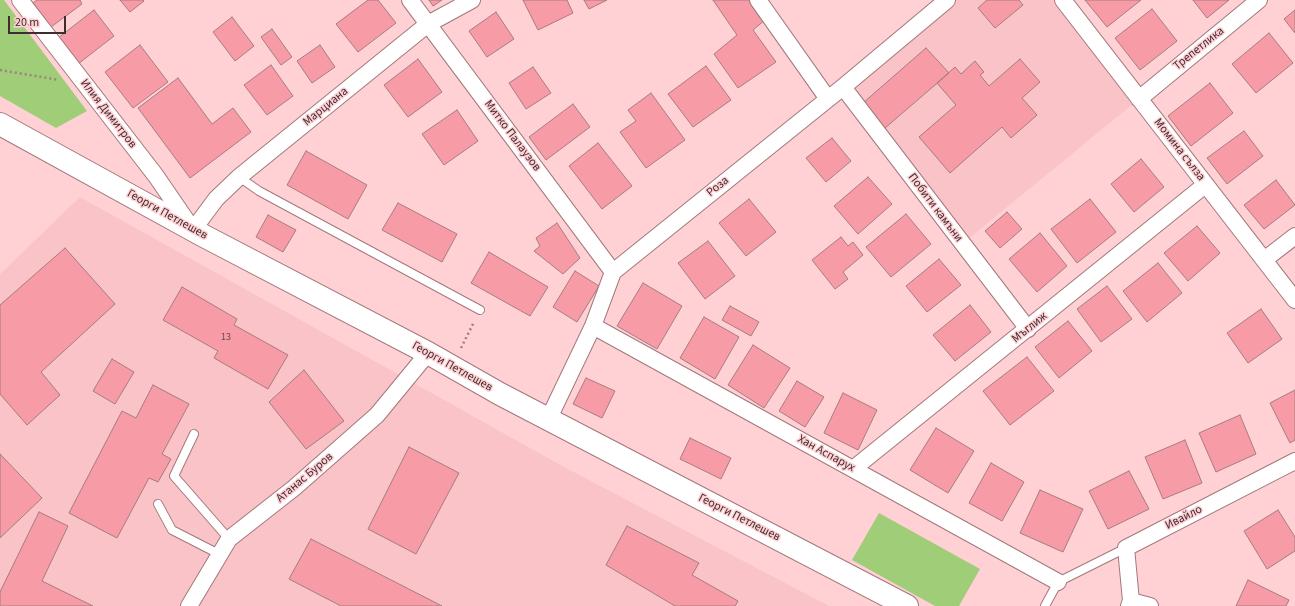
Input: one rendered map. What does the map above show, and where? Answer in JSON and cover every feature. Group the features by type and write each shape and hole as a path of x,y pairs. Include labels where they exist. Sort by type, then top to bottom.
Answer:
{"main road":[{"name":"Георги Петлешев","path":"0,124 193,230 907,606"}],"street":[{"name":"Илия Димитров","path":"20,0 156,176 193,230"},
{"name":"Митко Палаузов","path":"410,0 613,272"},
{"name":"Марциана","path":"193,230 216,199 239,177 428,24 472,0"},
{"path":"758,0 828,99"},
{"name":"Роза","path":"613,272 843,87 947,0"},
{"name":"Момина сълза","path":"1063,0 1295,300"},
{"name":"Трепетлика","path":"1139,99 1259,0"},
{"name":"Побити камъни","path":"843,87 1028,329"},
{"name":"Мъглиж","path":"853,469 1028,329 1205,184"},
{"path":"1264,260 1295,236"},
{"path":"549,418 593,326 613,272"},
{"name":"Хан Аспарух","path":"593,326 1058,582"},
{"name":"Атанас Буров","path":"189,606 228,539 294,488 377,415 428,353"},
{"name":"Ивайло","path":"1126,548 1295,461"},
{"path":"1126,548 1130,603 1150,606"}],"lane":[{"path":"239,177 258,191 480,310"},
{"path":"194,434 174,476 228,539"},
{"path":"158,504 172,530 219,554"},
{"path":"1045,606 1058,582 1126,548"}],"path":[{"path":"0,70 86,85"},
{"path":"451,366 480,310"}],"shaded area":[{"path":"947,0 1063,0 1139,99 962,244 843,87"},
{"path":"80,197 566,468 829,606 0,606 0,274"}],"green space":[{"path":"0,0 4,0 87,111 56,128 0,96"},
{"path":"879,513 980,569 959,606 935,606 852,560"}],"building":[{"path":"37,0 80,0 82,4 51,27 33,3"},
{"path":"120,0 143,0 144,1 130,12"},
{"path":"368,0 378,0 396,23 358,52 336,24"},
{"path":"429,0 442,0 433,6"},
{"path":"523,0 567,0 573,13 538,30"},
{"path":"584,0 607,0 589,9"},
{"path":"713,0 750,0 766,19 753,30 776,62 738,88 714,54 737,35"},
{"path":"987,0 1019,0 1023,5 995,28 978,8"},
{"path":"1085,0 1141,0 1107,27"},
{"path":"1193,0 1229,0 1207,18"},
{"path":"1152,9 1177,41 1140,70 1115,38"},
{"path":"94,10 114,36 78,64 58,38"},
{"path":"1295,10 1295,33 1284,19"},
{"path":"496,12 514,39 487,57 469,31"},
{"path":"232,17 254,46 235,61 213,32"},
{"path":"272,29 292,57 281,65 261,37"},
{"path":"1269,33 1293,63 1256,93 1232,64"},
{"path":"140,45 168,82 133,108 105,72"},
{"path":"320,45 335,67 312,83 297,61"},
{"path":"926,48 949,73 885,128 863,103"},
{"path":"418,59 442,92 408,117 384,85"},
{"path":"1020,59 1040,82 1022,98 1037,115 1011,138 1002,127 950,173 919,137 956,105 937,83 955,67 961,74 975,61 984,72 980,75 989,86"},
{"path":"271,65 293,96 267,115 244,85"},
{"path":"706,66 731,100 693,127 668,94"},
{"path":"533,67 551,93 526,109 509,83"},
{"path":"178,78 212,124 233,108 251,132 190,178 138,108"},
{"path":"1210,83 1233,113 1191,146 1168,116"},
{"path":"651,93 685,140 646,168 620,132 636,121 628,110"},
{"path":"573,104 590,127 546,160 529,137"},
{"path":"457,110 478,141 444,165 422,134"},
{"path":"1244,131 1263,156 1227,184 1207,158"},
{"path":"832,138 851,161 826,182 806,158"},
{"path":"598,143 632,186 602,209 569,166"},
{"path":"306,151 367,185 348,219 287,185"},
{"path":"1141,159 1164,187 1134,212 1111,184"},
{"path":"868,177 892,204 858,234 834,206"},
{"path":"1276,180 1295,205 1264,229 1244,205"},
{"path":"749,199 776,232 746,256 719,223"},
{"path":"1090,199 1116,232 1077,263 1051,229"},
{"path":"398,203 457,234 442,262 382,230"},
{"path":"1007,212 1022,229 1000,248 985,231"},
{"path":"906,214 931,244 891,277 866,247"},
{"path":"268,215 296,230 283,252 256,237"},
{"path":"557,223 580,258 563,274 534,251 540,246 536,238"},
{"path":"1197,226 1220,253 1188,281 1164,253"},
{"path":"1040,233 1067,266 1037,292 1009,259"},
{"path":"841,237 848,246 853,242 863,255 843,272 848,279 835,289 812,260"},
{"path":"708,241 735,276 705,299 678,263"},
{"path":"65,248 115,304 41,372 60,395 27,425 0,394 0,305"},
{"path":"489,252 548,287 530,316 471,283"},
{"path":"939,259 961,285 927,312 906,286"},
{"path":"1158,263 1182,293 1147,322 1123,291"},
{"path":"575,271 599,286 577,322 553,307"},
{"path":"643,283 682,306 657,349 617,326"},
{"path":"1107,286 1132,319 1101,342 1077,309"},
{"path":"182,287 237,319 234,325 288,355 268,389 214,358 218,351 163,320"},
{"path":"970,305 991,332 955,361 933,335"},
{"path":"730,306 759,322 751,336 722,320"},
{"path":"1261,309 1282,339 1248,363 1227,333"},
{"path":"704,317 739,337 715,379 680,358"},
{"path":"1068,321 1092,351 1059,378 1035,347"},
{"path":"753,345 790,368 764,408 728,385"},
{"path":"1027,357 1054,391 1010,425 983,391"},
{"path":"112,359 134,372 115,404 93,391"},
{"path":"304,370 344,421 306,449 269,402"},
{"path":"586,378 615,391 602,418 573,404"},
{"path":"797,381 824,397 805,427 779,411"},
{"path":"153,385 189,404 162,454 171,459 158,482 149,478 117,538 69,513 122,411 136,418"},
{"path":"1295,390 1295,440 1290,443 1270,403"},
{"path":"843,393 877,410 858,450 824,433"},
{"path":"1240,415 1256,454 1216,472 1199,433"},
{"path":"936,428 974,451 948,493 910,470"},
{"path":"690,438 731,458 721,479 680,459"},
{"path":"1185,440 1202,483 1163,499 1145,457"},
{"path":"409,447 459,473 416,554 368,529"},
{"path":"0,454 42,498 0,538"},
{"path":"991,463 1024,482 1002,521 969,503"},
{"path":"1129,471 1149,509 1108,529 1089,491"},
{"path":"1040,490 1083,509 1063,552 1020,533"},
{"path":"1278,510 1295,537 1295,551 1267,569 1244,531"},
{"path":"39,512 68,526 42,581 93,606 0,606 0,592"},
{"path":"627,526 699,563 692,575 738,601 735,606 675,606 606,565"},
{"path":"311,539 442,606 341,606 289,579"},
{"path":"1248,580 1289,600 1286,606 1236,606"}]}
